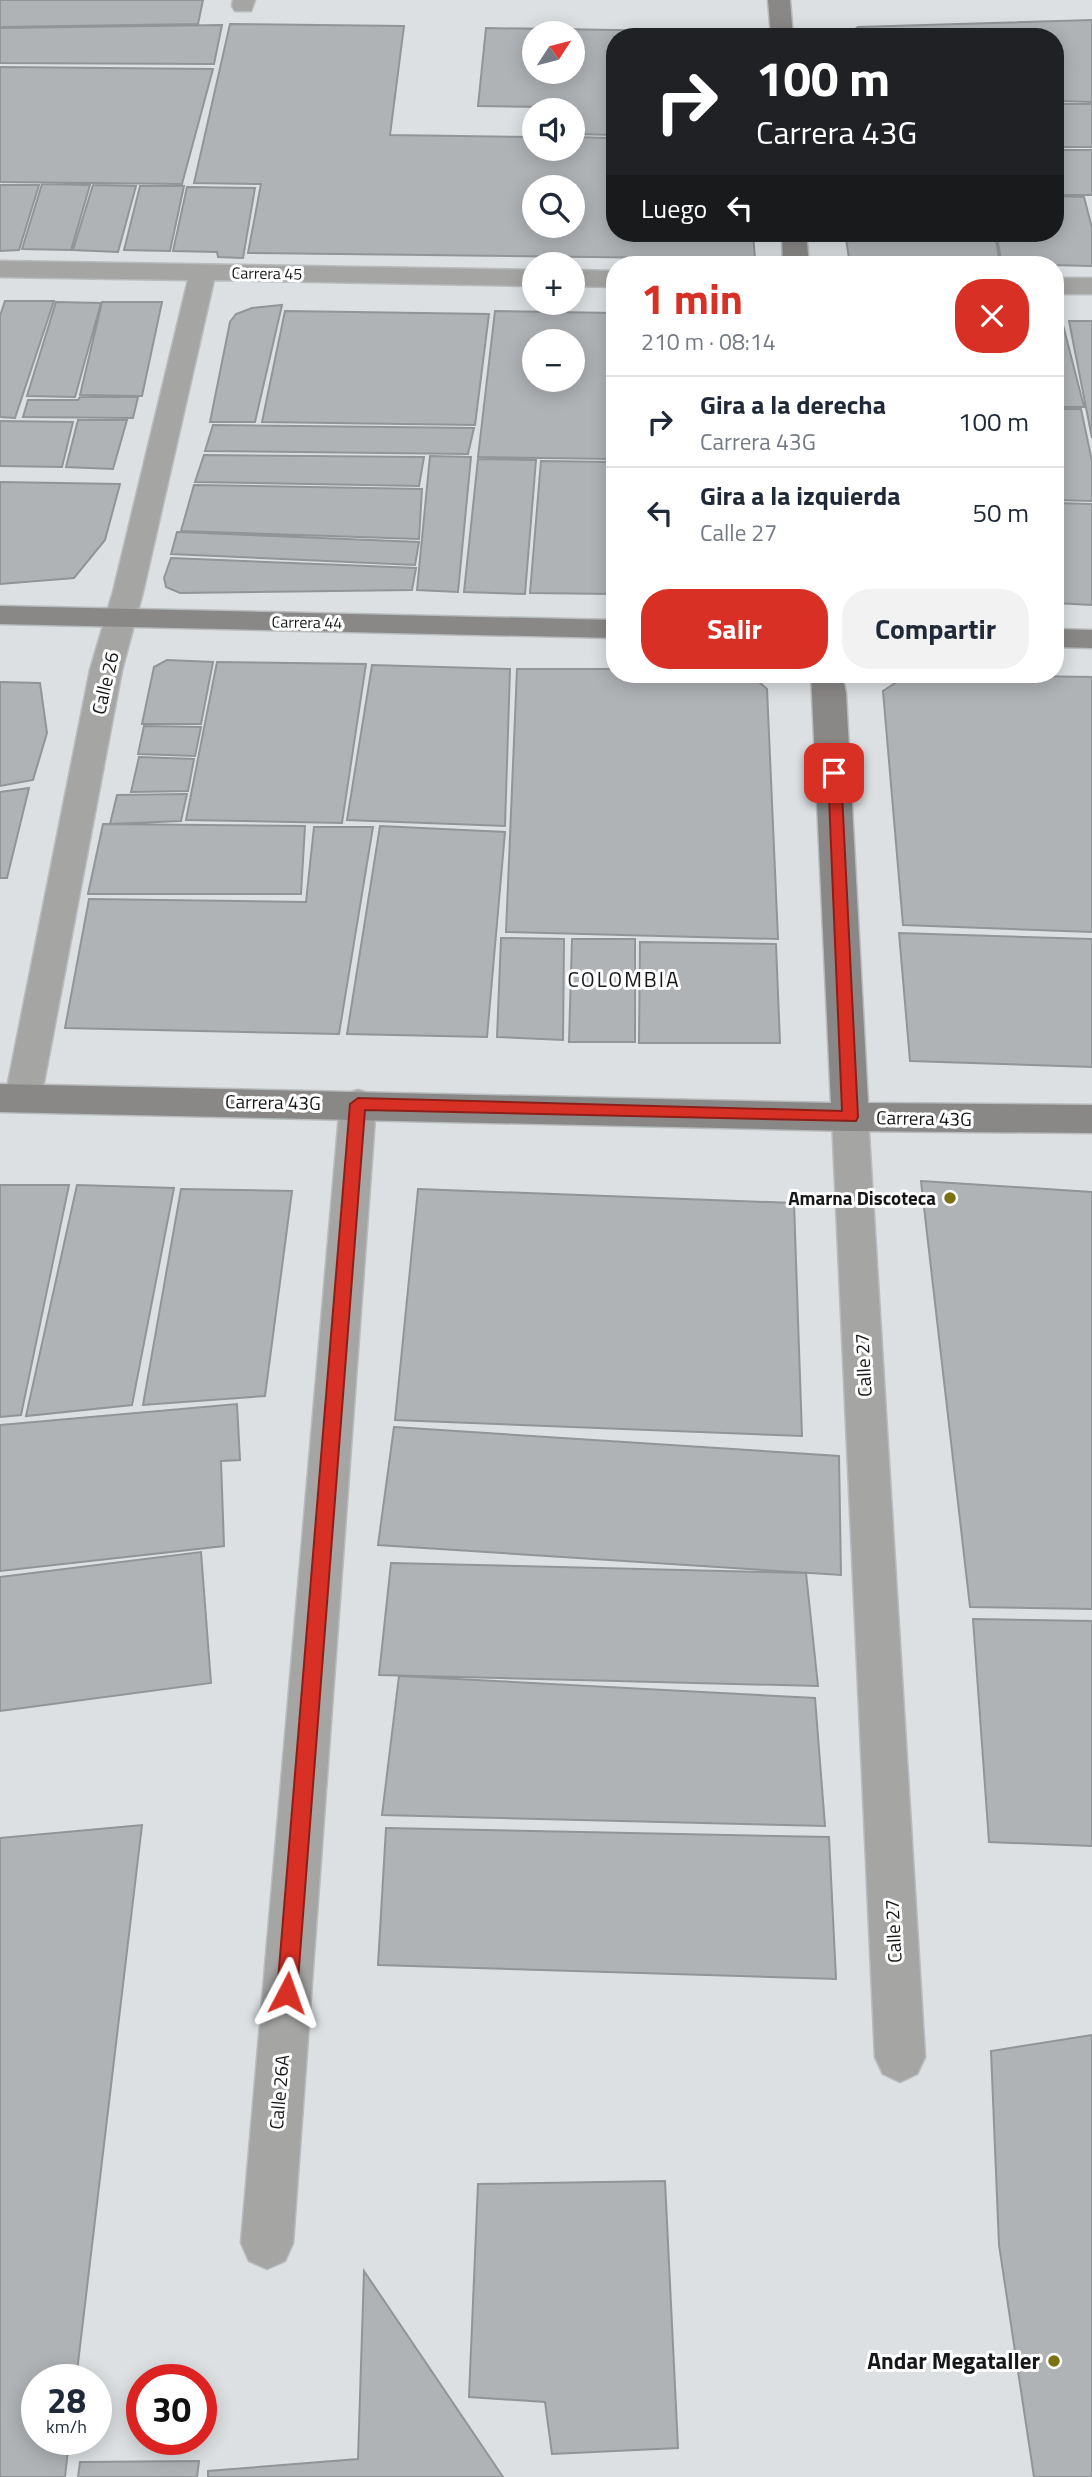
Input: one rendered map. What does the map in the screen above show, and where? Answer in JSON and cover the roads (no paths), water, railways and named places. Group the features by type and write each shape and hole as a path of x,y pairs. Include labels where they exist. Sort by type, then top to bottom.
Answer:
{"street":[{"path":"779,0 781,28"},
{"name":"Carrera 45","path":"0,269 522,278"},
{"name":"Calle 26","path":"12,1098 106,670 121,618 202,272"},
{"path":"585,278 606,279"},
{"path":"1064,286 1092,286"},
{"name":"Carrera 44","path":"0,615 606,629"},
{"path":"1064,638 1092,639"},
{"name":"Calle 27","path":"828,683 900,2057"},
{"name":"Carrera 43G","path":"12,1098 850,1117 1092,1119"},
{"name":"Calle 26A","path":"267,2243 358,1104"}],"place":[{"name":"Amarna Discoteca","path":"950,1198"},
{"name":"Andar Megataller","path":"1054,2361"}],"district":[{"name":"COLOMBIA","path":"624,980"}]}
